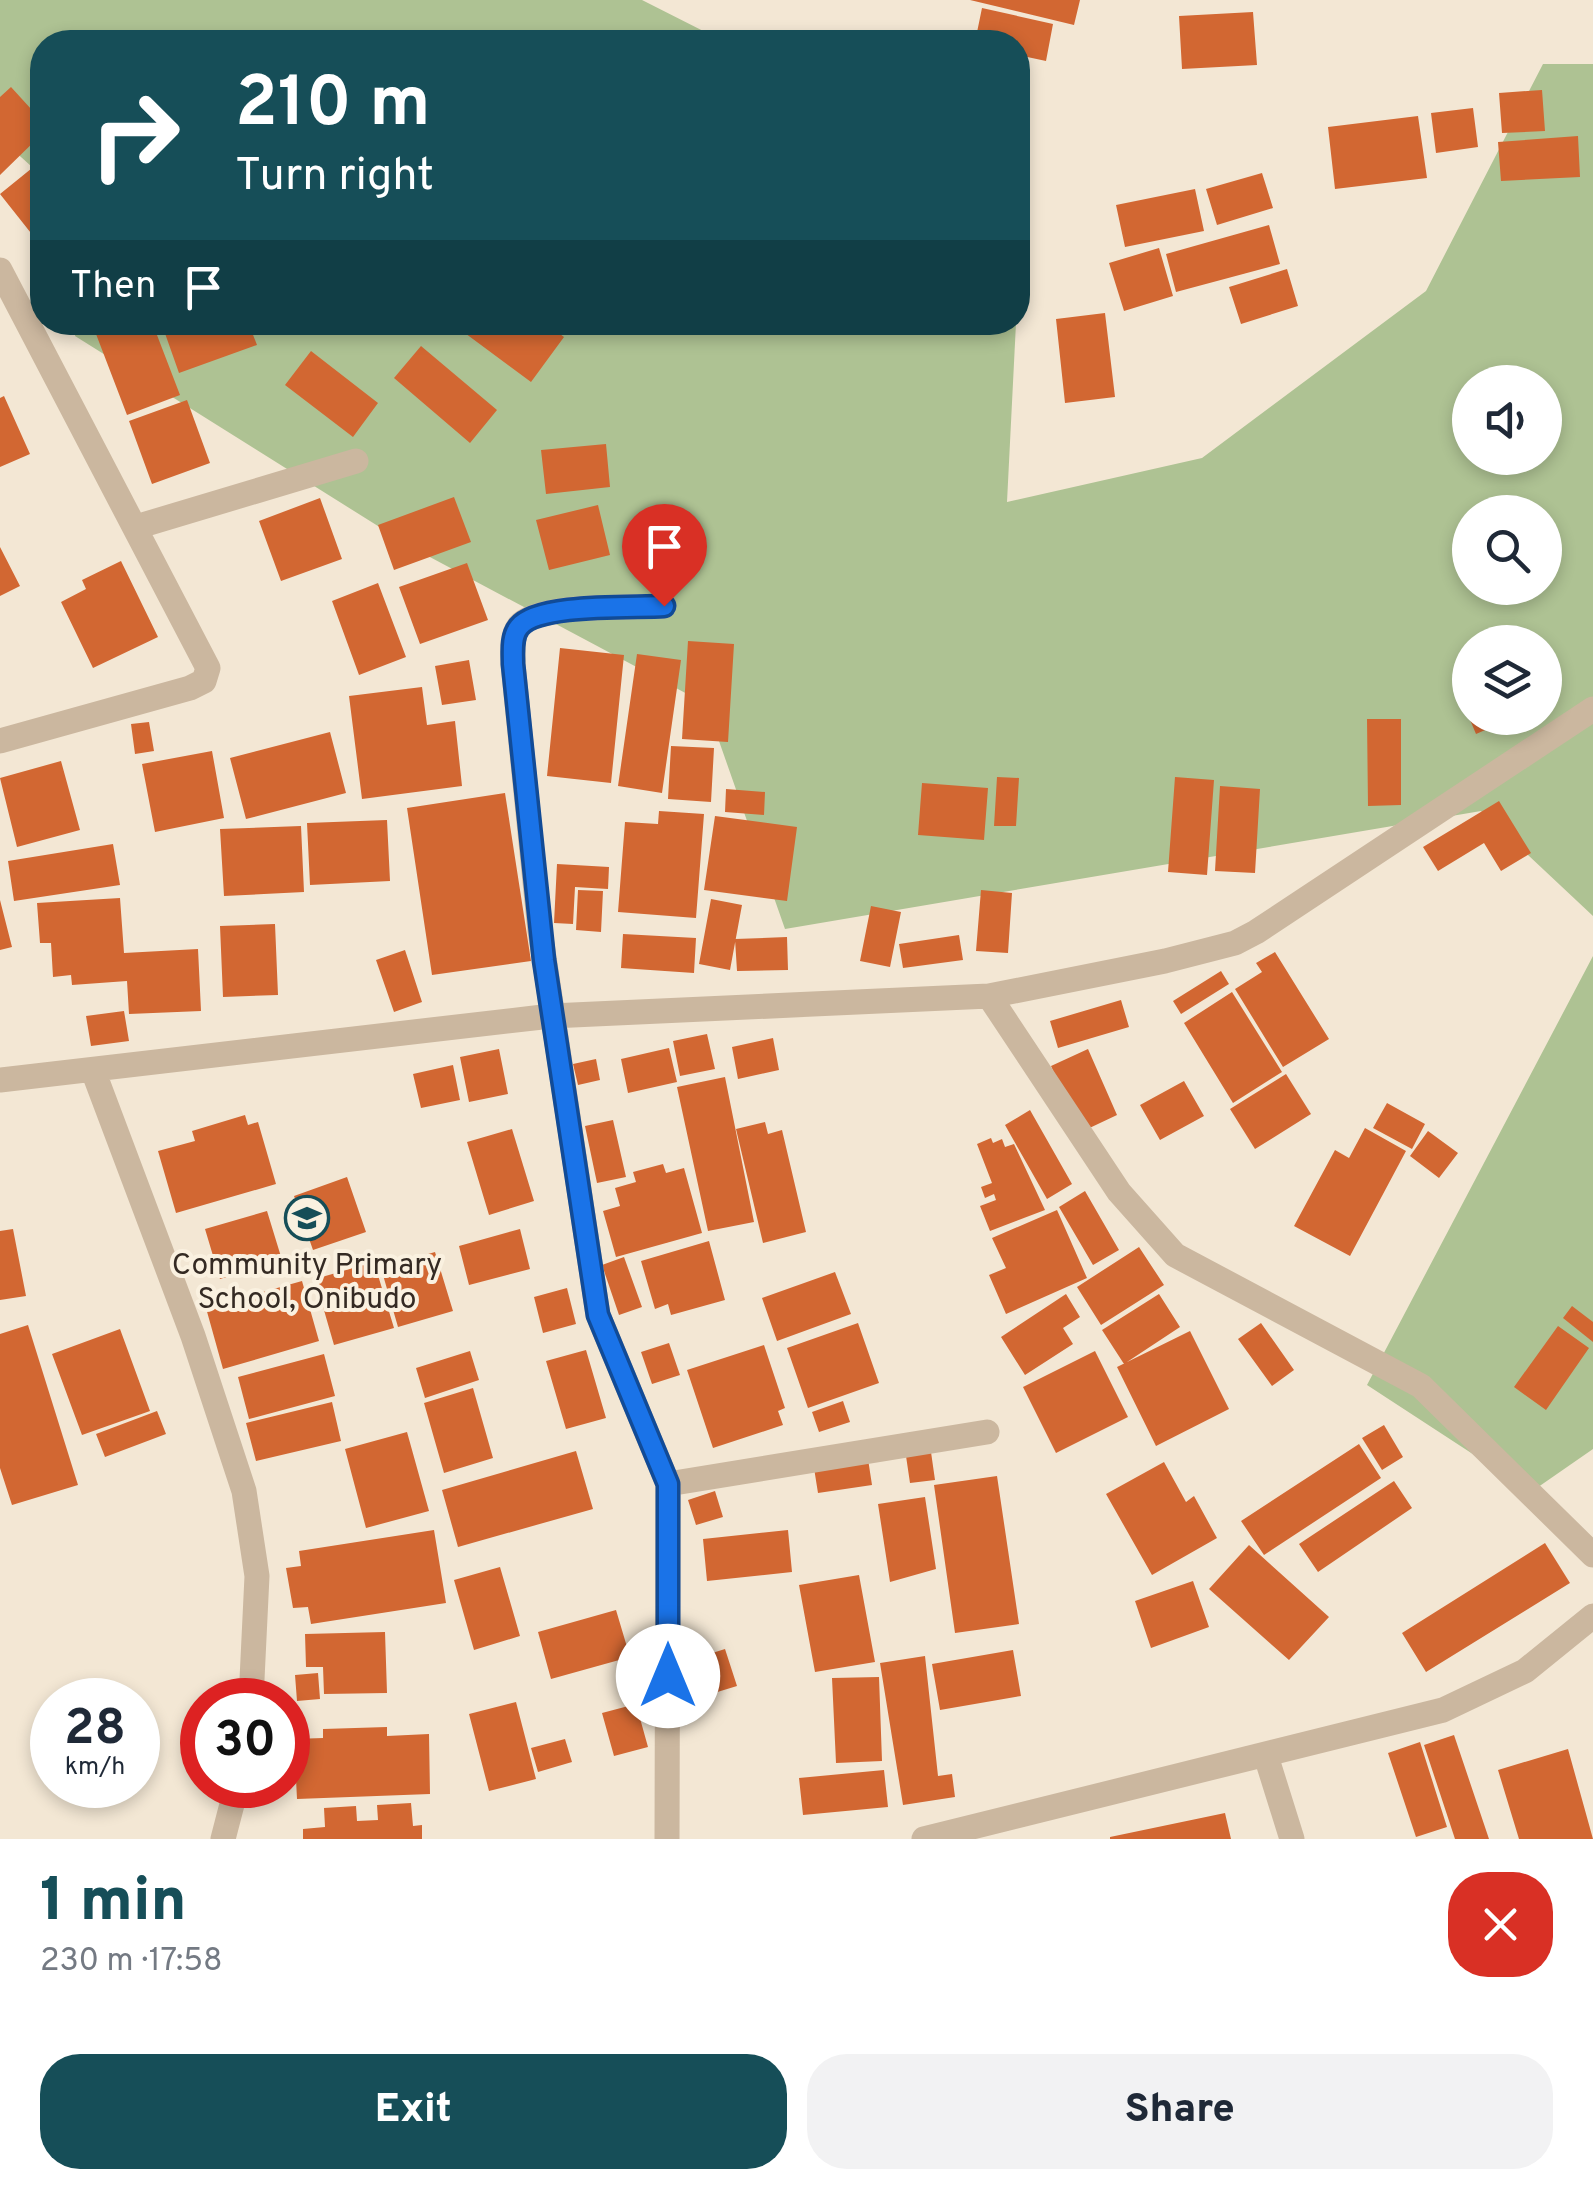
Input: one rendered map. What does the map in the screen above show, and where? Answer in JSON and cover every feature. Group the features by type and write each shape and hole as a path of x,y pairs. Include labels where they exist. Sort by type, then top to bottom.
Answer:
{"street":[{"path":"0,270 30,327"},
{"path":"0,741 204,681 208,668 200,646 34,335"},
{"path":"136,527 356,461"},
{"path":"664,606 539,612 521,624 514,636 551,1016 598,1315 668,1484 667,1839"},
{"path":"0,1080 94,1073 551,1016 989,996 1235,943 1593,709"},
{"path":"989,996 1119,1192 1174,1255 1420,1386 1593,1555"},
{"path":"94,1073 194,1336 244,1491 257,1576 252,1678"},
{"path":"668,1484 987,1432"},
{"path":"924,1839 1443,1710 1501,1686 1593,1616"},
{"path":"1266,1756 1292,1839"},
{"path":"223,1839 231,1808"}],"green space":[{"path":"0,0 642,0 701,30 30,30 30,165 0,138"},
{"path":"1543,64 1593,64 1593,916 1481,811 785,929 706,704 413,548 75,335 1015,335 1007,502 1202,458 1426,291"},
{"path":"1593,956 1593,1449 1531,1492 1367,1385"}],"building":[{"path":"970,0 1080,0 1074,25"},
{"path":"982,8 1053,24 1046,61 1030,58 1030,30 977,30"},
{"path":"1253,12 1257,65 1182,69 1179,16"},
{"path":"11,87 30,108 30,146 0,175 0,97"},
{"path":"1542,90 1545,131 1502,133 1499,93"},
{"path":"1473,108 1478,147 1436,153 1431,113"},
{"path":"1418,116 1427,178 1335,189 1328,127"},
{"path":"1578,136 1580,177 1501,181 1498,142"},
{"path":"30,170 30,232 0,194"},
{"path":"1262,173 1273,208 1217,225 1206,189"},
{"path":"1195,189 1204,231 1125,247 1116,205"},
{"path":"1269,225 1280,264 1176,292 1166,254"},
{"path":"1159,248 1173,296 1124,311 1109,263"},
{"path":"1287,269 1298,306 1241,324 1229,287"},
{"path":"1105,313 1115,397 1065,403 1056,319"},
{"path":"96,335 157,335 180,395 127,415"},
{"path":"166,335 253,335 257,345 179,373"},
{"path":"468,335 561,335 564,337 531,382"},
{"path":"421,346 497,410 470,443 394,378"},
{"path":"311,351 378,403 353,437 285,385"},
{"path":"4,396 30,454 0,467 0,398"},
{"path":"187,400 210,463 152,484 129,421"},
{"path":"606,444 610,487 546,494 541,450"},
{"path":"454,497 471,542 394,570 378,525"},
{"path":"320,498 342,559 281,581 259,521"},
{"path":"598,505 610,555 549,570 536,520"},
{"path":"0,547 20,586 0,596"},
{"path":"121,561 158,637 93,668 61,602 86,589 82,580"},
{"path":"467,563 488,620 420,644 399,587"},
{"path":"378,583 406,657 359,675 332,601"},
{"path":"688,641 734,644 728,742 682,739"},
{"path":"560,648 624,655 611,783 547,776"},
{"path":"637,654 681,660 662,793 618,786"},
{"path":"469,660 476,700 442,705 435,666"},
{"path":"422,687 427,725 455,721 462,786 362,799 349,696"},
{"path":"1367,719 1401,719 1401,805 1368,806"},
{"path":"149,722 154,751 135,754 131,724"},
{"path":"330,732 346,793 246,819 230,758"},
{"path":"671,746 714,748 711,802 668,799"},
{"path":"212,751 224,818 155,832 142,764"},
{"path":"61,761 80,830 17,847 0,778"},
{"path":"997,777 1019,778 1016,826 994,826"},
{"path":"1175,777 1214,780 1207,875 1168,872"},
{"path":"922,783 988,788 984,840 918,835"},
{"path":"1220,786 1260,789 1255,873 1215,871"},
{"path":"726,789 765,792 764,815 725,812"},
{"path":"505,793 531,961 432,975 407,808"},
{"path":"1499,801 1531,853 1501,871 1484,843 1438,871 1423,847"},
{"path":"659,811 704,814 696,918 618,912 625,822 658,824"},
{"path":"715,816 797,827 787,901 704,890"},
{"path":"387,820 390,881 310,885 307,823"},
{"path":"301,826 304,892 224,896 220,829"},
{"path":"113,844 120,885 14,901 8,861"},
{"path":"557,864 609,867 608,889 575,887 573,924 554,923"},
{"path":"578,890 603,891 601,932 576,930"},
{"path":"981,890 1012,893 1008,953 976,951"},
{"path":"120,898 124,953 198,949 201,1011 129,1014 127,981 72,985 71,975 53,977 51,943 40,943 37,903"},
{"path":"711,899 742,905 730,970 699,964"},
{"path":"0,900 12,947 0,950"},
{"path":"871,906 901,912 890,967 860,961"},
{"path":"275,924 278,995 223,997 220,926"},
{"path":"623,934 696,938 694,973 621,968"},
{"path":"959,935 963,960 903,968 899,944"},
{"path":"787,937 788,970 737,971 735,939"},
{"path":"405,950 422,1002 394,1012 376,960"},
{"path":"1275,952 1329,1039 1283,1067 1235,989 1262,972 1256,963"},
{"path":"1221,971 1229,984 1181,1014 1173,1001"},
{"path":"1232,992 1282,1072 1233,1103 1184,1023"},
{"path":"1121,1000 1129,1027 1058,1048 1050,1021"},
{"path":"124,1011 129,1041 91,1046 86,1016"},
{"path":"707,1034 715,1069 680,1076 673,1041"},
{"path":"773,1038 779,1070 738,1079 732,1047"},
{"path":"669,1048 677,1082 628,1093 621,1059"},
{"path":"499,1049 508,1094 469,1102 460,1057"},
{"path":"1088,1049 1117,1115 1081,1132 1051,1066"},
{"path":"596,1059 600,1080 578,1085 573,1064"},
{"path":"453,1065 460,1100 421,1108 413,1074"},
{"path":"1286,1074 1311,1114 1255,1149 1230,1109"},
{"path":"725,1077 754,1222 708,1231 677,1087"},
{"path":"1184,1081 1204,1116 1160,1140 1140,1105"},
{"path":"1387,1103 1425,1124 1412,1149 1373,1128"},
{"path":"1030,1110 1072,1184 1047,1199 1005,1125"},
{"path":"245,1115 248,1125 258,1122 276,1184 176,1213 158,1151 195,1141 192,1131"},
{"path":"613,1120 626,1177 597,1183 585,1126"},
{"path":"765,1122 768,1134 782,1130 806,1232 763,1243 736,1129"},
{"path":"1365,1128 1406,1151 1350,1256 1294,1226 1335,1150 1349,1158"},
{"path":"512,1129 534,1201 489,1215 467,1142"},
{"path":"1428,1131 1458,1153 1439,1178 1410,1156"},
{"path":"991,1138 993,1143 1002,1139 1005,1147 1014,1144 1045,1210 990,1231 980,1206 996,1200 994,1194 985,1198 981,1187 992,1183 977,1144"},
{"path":"663,1164 666,1173 684,1168 702,1233 616,1257 603,1211 620,1206 615,1188 636,1182 633,1172"},
{"path":"347,1177 366,1232 313,1250 294,1196"},
{"path":"1085,1191 1119,1250 1093,1265 1059,1207"},
{"path":"1057,1210 1087,1278 1006,1314 989,1275 1006,1268 992,1238"},
{"path":"267,1211 282,1260 220,1279 205,1229"},
{"path":"13,1229 26,1296 0,1300 0,1231"},
{"path":"520,1229 530,1269 469,1285 459,1246"},
{"path":"709,1241 725,1300 671,1315 668,1304 655,1309 641,1261"},
{"path":"1139,1247 1164,1285 1101,1325 1077,1287"},
{"path":"435,1252 453,1311 398,1327 381,1268"},
{"path":"624,1257 642,1307 619,1315 602,1265"},
{"path":"374,1262 394,1328 334,1345 315,1279"},
{"path":"835,1272 851,1314 777,1341 762,1298"},
{"path":"302,1281 319,1341 223,1369 206,1308"},
{"path":"567,1288 576,1324 543,1333 534,1297"},
{"path":"1066,1294 1080,1317 1063,1328 1073,1344 1025,1375 1001,1337"},
{"path":"1159,1294 1180,1327 1124,1364 1102,1330"},
{"path":"1572,1306 1593,1322 1593,1342 1563,1318"},
{"path":"858,1323 879,1383 808,1408 787,1348"},
{"path":"1261,1323 1294,1370 1272,1386 1238,1339"},
{"path":"28,1325 78,1485 12,1505 0,1468 0,1334"},
{"path":"1558,1326 1589,1348 1546,1410 1514,1387"},
{"path":"120,1329 150,1411 82,1435 52,1354"},
{"path":"1190,1331 1229,1409 1156,1446 1117,1367"},
{"path":"669,1343 680,1375 652,1384 641,1352"},
{"path":"764,1345 785,1408 778,1411 783,1425 713,1448 687,1370"},
{"path":"586,1350 606,1418 566,1429 546,1361"},
{"path":"470,1351 479,1380 425,1398 416,1368"},
{"path":"1095,1351 1128,1417 1056,1453 1023,1387"},
{"path":"324,1354 335,1396 249,1419 238,1377"},
{"path":"473,1388 493,1458 444,1473 424,1403"},
{"path":"843,1401 850,1422 819,1432 812,1412"},
{"path":"332,1402 341,1441 256,1461 246,1423"},
{"path":"157,1411 166,1434 105,1457 96,1434"},
{"path":"1384,1425 1403,1457 1382,1470 1362,1438"},
{"path":"407,1432 429,1511 366,1528 345,1449"},
{"path":"1359,1444 1381,1478 1264,1555 1241,1521"},
{"path":"576,1451 593,1509 458,1547 442,1490"},
{"path":"931,1452 935,1480 910,1483 906,1456"},
{"path":"868,1459 872,1485 818,1493 814,1468"},
{"path":"1164,1462 1186,1502 1194,1496 1217,1538 1152,1575 1106,1494"},
{"path":"997,1476 1019,1624 955,1633 934,1485"},
{"path":"1394,1481 1412,1508 1318,1572 1299,1544"},
{"path":"715,1491 723,1517 696,1525 688,1500"},
{"path":"925,1497 936,1569 890,1582 878,1504"},
{"path":"434,1530 446,1603 311,1624 308,1607 293,1608 286,1568 301,1566 299,1551"},
{"path":"788,1530 792,1572 707,1581 703,1539"},
{"path":"1545,1543 1570,1583 1426,1672 1402,1633"},
{"path":"1249,1545 1329,1617 1289,1660 1209,1589"},
{"path":"500,1567 520,1636 474,1650 454,1580"},
{"path":"859,1575 875,1662 815,1672 799,1585"},
{"path":"1193,1581 1209,1627 1151,1648 1135,1601"},
{"path":"616,1610 630,1657 551,1679 538,1632"},
{"path":"385,1632 387,1693 324,1694 323,1667 306,1667 305,1634"},
{"path":"725,1649 737,1686 701,1697 690,1660"},
{"path":"1013,1650 1021,1696 940,1710 932,1664"},
{"path":"925,1656 938,1776 952,1774 955,1797 903,1805 880,1663"},
{"path":"318,1673 320,1699 310,1700 310,1678 295,1675"},
{"path":"879,1677 882,1761 836,1763 832,1678"},
{"path":"516,1702 536,1779 489,1791 469,1714"},
{"path":"636,1704 648,1747 614,1756 602,1713"},
{"path":"387,1727 387,1736 429,1734 430,1794 310,1799 310,1738 323,1738 323,1729"},
{"path":"1454,1735 1489,1839 1455,1839 1424,1745"},
{"path":"565,1739 572,1762 538,1772 531,1748"},
{"path":"1420,1742 1447,1827 1416,1837 1388,1753"},
{"path":"1568,1749 1593,1839 1519,1839 1498,1770"},
{"path":"884,1770 888,1807 803,1815 799,1778"},
{"path":"411,1803 413,1826 422,1825 422,1839 303,1839 303,1829 325,1827 324,1808 356,1806 357,1821 378,1820 377,1805"},
{"path":"1225,1813 1231,1839 1110,1839 1110,1837"}],"place":[{"name":"Community Primary School, Onibudo","path":"307,1218"}],"route":[{"path":"664,606 539,612 521,624 514,636 513,664 544,960 598,1315 668,1484 668,1676"}]}
